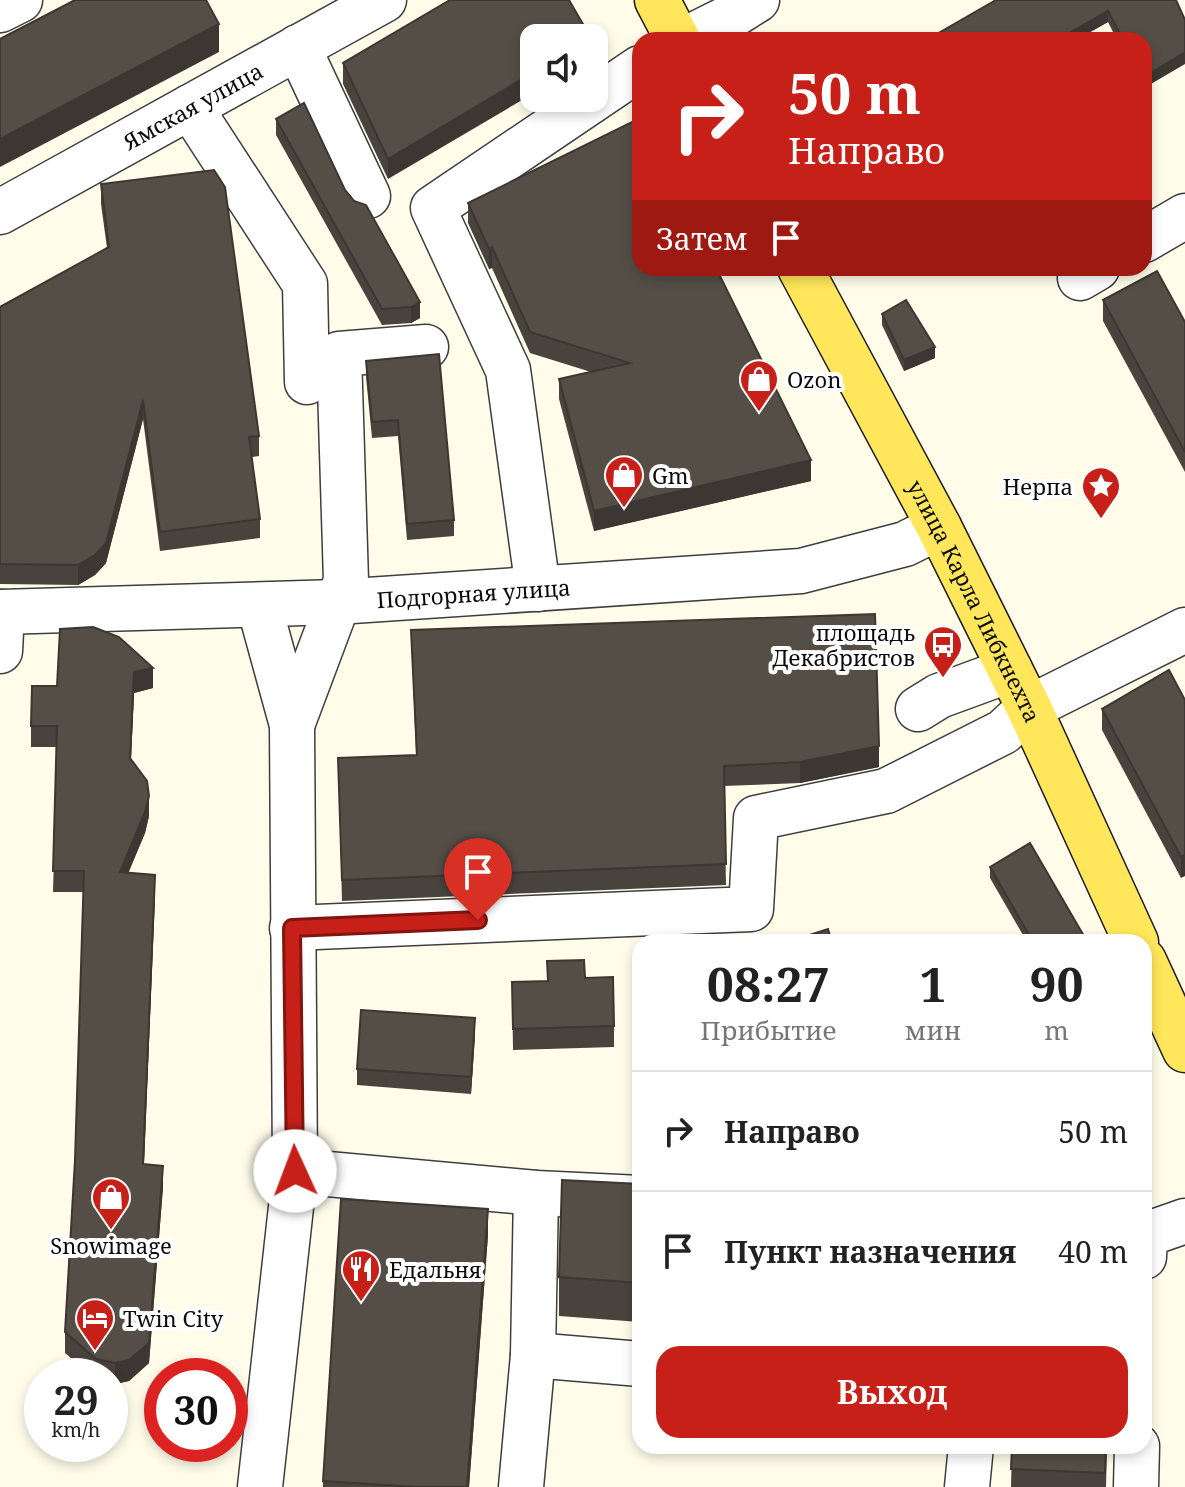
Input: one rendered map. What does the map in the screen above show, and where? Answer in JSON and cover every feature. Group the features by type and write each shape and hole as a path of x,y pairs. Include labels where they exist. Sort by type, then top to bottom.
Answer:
{"main road":[{"path":"657,0 676,32"},
{"name":"улица Карла Либкнехта","path":"804,276 939,527 1029,708 1132,934"},
{"path":"1152,978 1185,1050"}],"street":[{"path":"0,10 20,0"},
{"name":"Ямская улица","path":"0,212 384,0"},
{"path":"698,32 757,0"},
{"path":"298,47 368,196"},
{"path":"538,589 508,370 433,208 632,73"},
{"path":"190,107 305,284 307,382"},
{"path":"1152,235 1185,216"},
{"path":"292,725 346,581 339,354 426,347"},
{"name":"Подгорная улица","path":"1,625 259,605 801,571 905,544 939,527"},
{"path":"259,605 292,725 295,1171 260,1487"},
{"path":"292,928 751,909 756,818 886,791 1003,732 1029,708 1185,630"},
{"path":"918,709 939,696 1010,670"},
{"path":"295,1171 536,1193 632,1198"},
{"path":"521,1487 533,1355 536,1193"},
{"path":"1152,1233 1185,1221"},
{"path":"533,1355 632,1363"},
{"path":"967,1487 970,1454"},
{"path":"1136,1487 1137,1454"}],"building":[{"path":"75,0 206,0 219,24 0,139 0,39"},
{"path":"450,0 569,0 583,24 520,24 520,80 388,159 343,63"},
{"path":"996,0 1176,0 1185,20 1185,52 1152,72 1152,32 1119,32 1108,11 1071,32 940,32"},
{"path":"304,103 345,190 354,201 366,205 420,302 411,307 382,309 276,119"},
{"path":"632,122 632,276 720,276 811,460 594,511 559,379 630,363 530,332 492,247 489,249 468,203"},
{"path":"214,170 225,187 259,436 249,437 260,519 160,532 143,400 106,543 95,555 78,565 0,564 0,307 109,247 101,184"},
{"path":"1157,271 1185,322 1185,452 1103,300"},
{"path":"906,300 935,347 904,360 882,314"},
{"path":"439,354 454,520 407,524 398,420 372,422 366,361"},
{"path":"875,614 879,746 800,762 724,766 726,864 342,880 338,758 417,755 411,630"},
{"path":"93,627 119,637 153,668 134,672 130,758 147,781 149,796 120,872 155,875 143,1164 163,1166 149,1343 128,1360 95,1358 65,1332 75,1160 84,871 53,871 57,726 31,726 32,686 57,686 60,629"},
{"path":"1169,670 1185,700 1185,855 1181,857 1102,709"},
{"path":"1030,843 1083,934 1028,934 990,867"},
{"path":"828,929 830,934 813,934"},
{"path":"584,960 585,978 613,977 614,1026 513,1029 512,982 548,981 547,961"},
{"path":"361,1010 475,1018 471,1077 357,1069"},
{"path":"562,1180 632,1184 632,1282 559,1277"},
{"path":"341,1199 488,1209 467,1487 323,1481"},
{"path":"1012,1454 1106,1454 1105,1473 1011,1469"}],"place":[{"name":"Ozon","path":"759,413"},
{"name":"Gm","path":"624,509"},
{"name":"Нерпа","path":"1101,520"},
{"name":"площадь Декабристов","path":"943,679"},
{"name":"Snowimage","path":"111,1231"},
{"name":"Едальня","path":"361,1303"},
{"name":"Twin Сity","path":"95,1352"}],"route":[{"path":"295,1171 292,928 478,920"}]}
